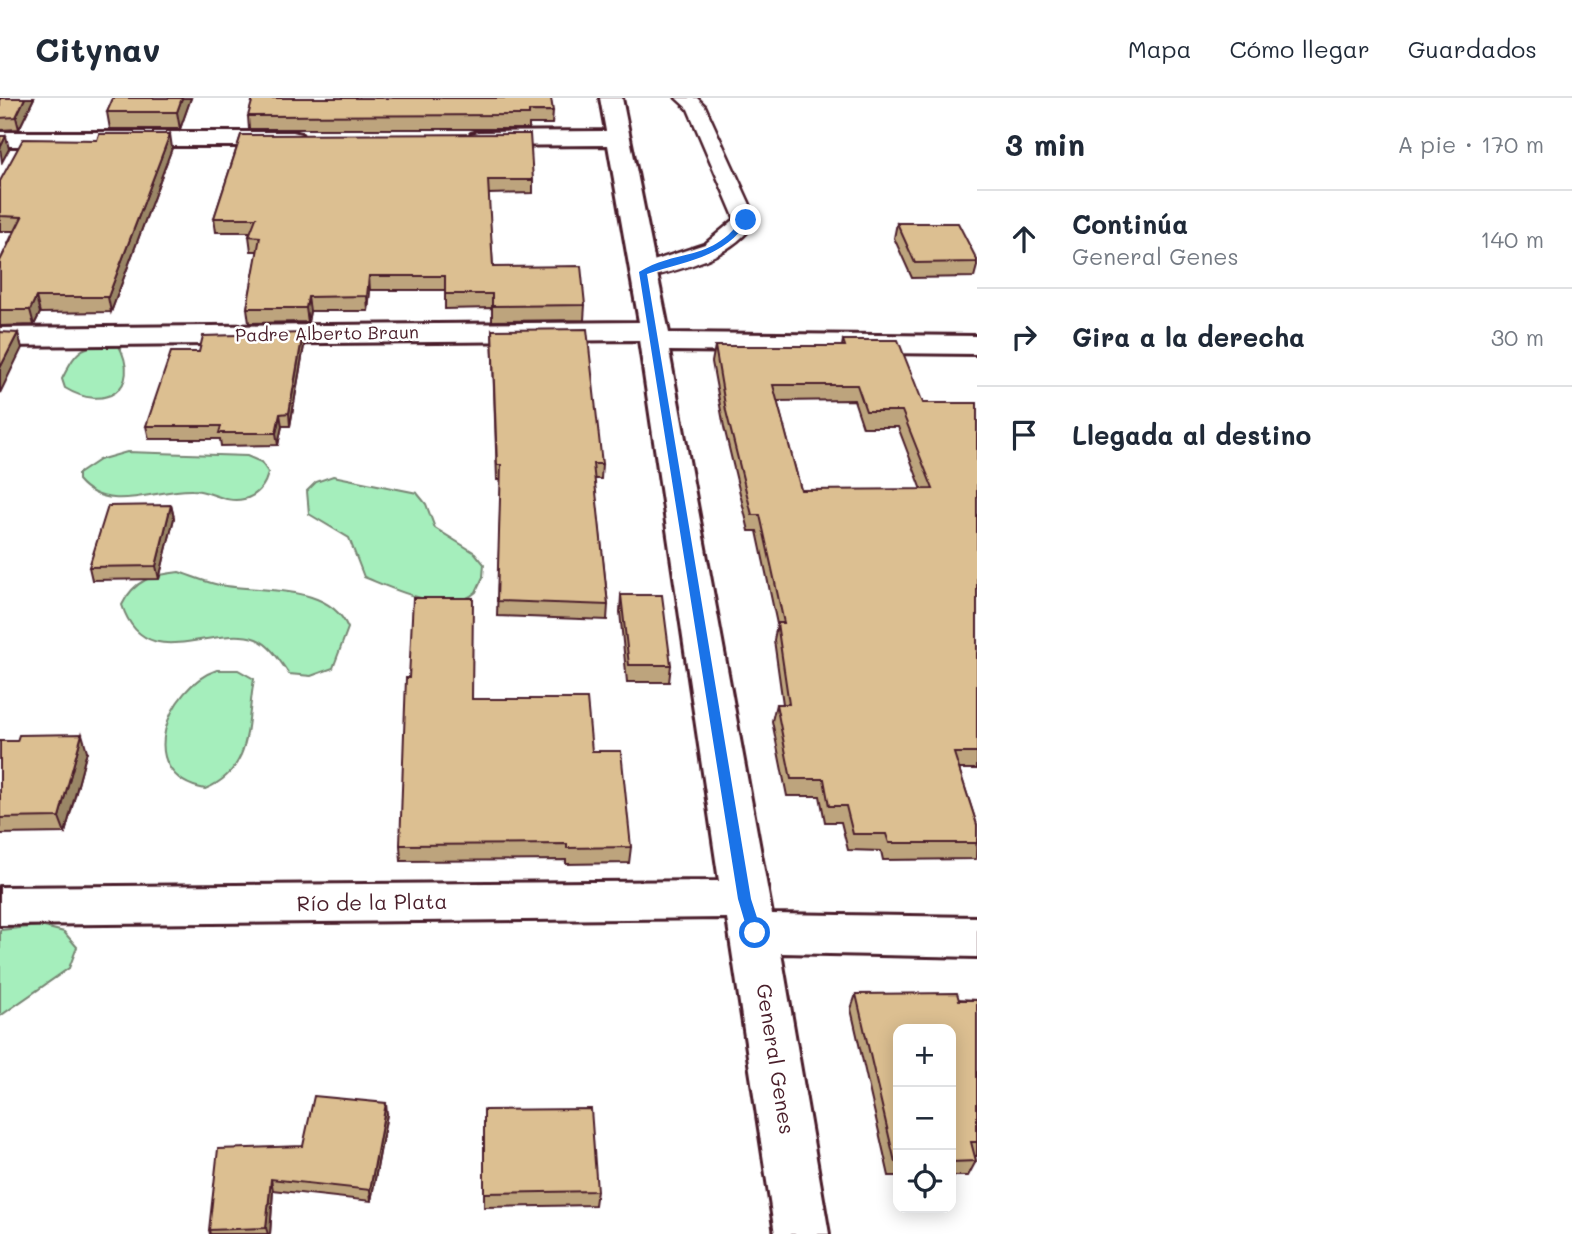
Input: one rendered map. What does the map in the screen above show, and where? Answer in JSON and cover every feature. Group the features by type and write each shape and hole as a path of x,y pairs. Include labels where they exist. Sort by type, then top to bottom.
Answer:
{"street":[{"name":"General Genes","path":"611,98 654,336 802,1234"},
{"path":"452,139 617,138"},
{"path":"0,139 315,139"},
{"name":"Padre Alberto Braun","path":"0,337 654,336 977,345"},
{"name":"Río de la Plata","path":"0,906 750,916 977,937"}],"lane":[{"path":"643,272 721,247 733,238 746,220 696,106 685,98"}],"green space":[{"path":"118,344 126,374 116,392 106,397 93,398 65,388 62,379 77,354 96,345"},
{"path":"127,452 247,456 261,462 268,472 257,493 237,500 192,490 117,498 90,490 78,480 78,474 99,460"},
{"path":"333,476 417,493 426,504 435,528 475,553 484,564 483,577 476,592 465,599 437,601 405,593 364,577 349,538 309,514 307,491 316,482"},
{"path":"179,572 215,584 290,592 325,603 338,613 348,628 333,668 311,676 289,674 266,645 256,639 239,636 181,643 163,643 146,638 133,626 122,605 138,584 160,575"},
{"path":"217,670 238,670 254,679 248,728 240,757 232,770 205,789 183,781 169,767 164,749 165,730 172,711 184,693 199,679"},
{"path":"40,926 64,932 77,947 69,968 0,1016 0,930"}],"building":[{"path":"0,98 25,98 16,117 0,118"},
{"path":"113,98 182,98 177,112 107,112"},
{"path":"253,98 551,98 553,111 529,111 529,115 248,116"},
{"path":"99,134 170,134 108,297 36,297 30,310 0,310 0,261 22,217 0,216 0,181 23,139 97,140"},
{"path":"530,134 533,180 488,180 493,267 581,266 585,305 492,306 492,294 445,294 445,276 369,276 367,296 308,297 306,308 247,308 260,237 249,236 256,218 214,218 241,135"},
{"path":"0,136 6,136 0,148"},
{"path":"897,223 958,223 977,262 915,263"},
{"path":"587,329 602,464 593,464 608,605 497,601 501,465 497,465 492,330"},
{"path":"0,332 18,333 0,368"},
{"path":"303,333 289,413 280,414 276,433 219,433 221,426 146,426 171,352 199,352 203,336"},
{"path":"843,340 898,340 923,403 977,403 977,753 954,753 977,825 977,843 889,843 886,834 853,834 846,806 829,806 824,779 791,779 776,704 789,704 777,623 784,623 760,515 752,515 726,411 715,346 845,346","holes":["773,385 857,385 866,411 902,411 933,489 801,490"]},
{"path":"171,505 156,566 89,567 108,506"},
{"path":"621,595 662,595 671,665 629,665"},
{"path":"413,598 473,598 472,699 587,699 592,751 621,751 631,847 567,848 567,844 400,845 406,678 409,678"},
{"path":"82,734 59,817 0,818 0,741 17,741 19,735"},
{"path":"957,993 959,1000 977,1000 977,1142 971,1142 976,1161 956,1162 956,1024 893,1024 893,1153 856,994"},
{"path":"314,1096 386,1103 370,1190 271,1179 266,1228 209,1230 218,1149 303,1146"},
{"path":"591,1109 597,1191 484,1193 484,1110"}],"route":[{"path":"746,220 733,238 721,247 643,272 655,331 653,342 744,899 755,933"}]}
